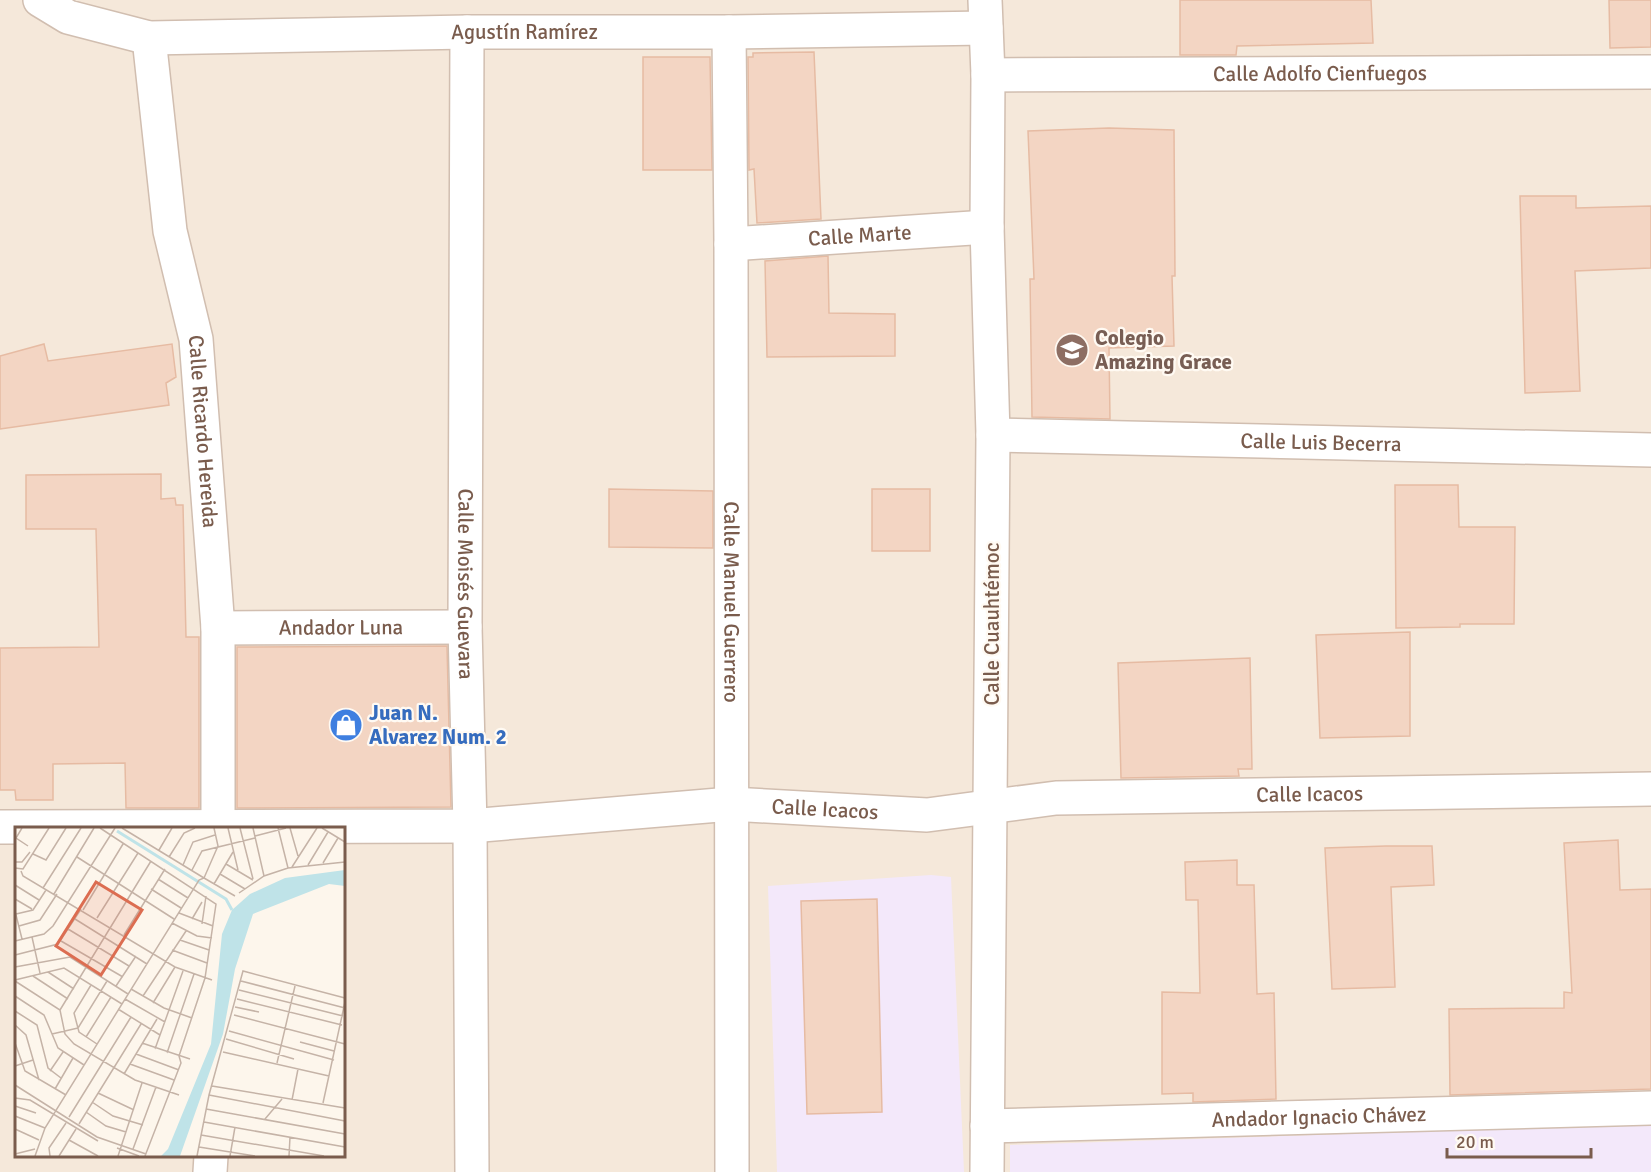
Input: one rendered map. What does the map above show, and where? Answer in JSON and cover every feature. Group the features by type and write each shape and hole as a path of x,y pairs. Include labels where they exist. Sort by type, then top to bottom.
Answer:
{"street":[{"name":"Agustín Ramírez","path":"40,0 68,17 149,38 467,32 729,32 985,14"},
{"name":"Calle Cuauhtémoc","path":"985,14 988,75 987,227 993,435 987,1172"},
{"name":"Calle Moisés Guevara","path":"467,32 465,627 470,826 472,1172"},
{"name":"Calle Manuel Guerrero","path":"729,32 732,1172"},
{"name":"Calle Ricardo Hereida","path":"149,38 170,231 196,339 218,628 218,827"},
{"name":"Calle Adolfo Cienfuegos","path":"988,75 1651,72"},
{"name":"Calle Marte","path":"731,244 987,227"},
{"name":"Calle Luis Becerra","path":"993,435 1651,450"},
{"name":"Andador Luna","path":"218,628 465,627"},
{"name":"Calle Icacos","path":"344,827 470,826 731,804 927,815 1056,798 1651,789"},
{"name":"Calle Icacos","path":"0,827 15,827"},
{"name":"Andador Ignacio Chávez","path":"987,1126 1651,1108"},
{"path":"210,1172 211,1157"}],"shaded area":[{"path":"0,0 1651,0 1651,1172 0,1172"},
{"path":"931,875 951,877 964,1172 777,1172 768,886"},
{"path":"1651,1124 1651,1172 1010,1172 1010,1145"}],"building":[{"path":"1180,0 1371,0 1373,43 1237,46 1236,55 1180,55"},
{"path":"1609,0 1651,0 1651,47 1610,48"},
{"path":"814,52 821,219 757,223 754,169 749,170 748,57 753,57 753,53"},
{"path":"643,57 710,57 712,170 643,170"},
{"path":"1109,128 1174,130 1175,276 1172,276 1174,346 1109,348 1110,419 1032,417 1030,279 1034,279 1028,131"},
{"path":"1520,196 1576,196 1576,208 1651,206 1651,268 1575,271 1580,391 1525,393"},
{"path":"828,256 829,313 895,314 895,356 767,357 765,261"},
{"path":"44,344 48,361 172,344 176,377 166,383 169,405 0,429 0,356"},
{"path":"161,474 161,499 175,498 176,505 183,505 186,637 199,637 199,808 126,808 125,763 53,764 53,800 16,800 15,790 0,790 0,648 99,647 96,529 26,529 26,475"},
{"path":"1395,485 1458,485 1459,527 1515,527 1514,624 1460,624 1460,627 1396,628"},
{"path":"609,489 713,491 713,548 609,547"},
{"path":"872,489 930,489 930,551 872,551"},
{"path":"1410,632 1410,736 1320,738 1316,635"},
{"name":"Juan N. Alvarez Num. 2","path":"447,646 451,807 237,808 237,647"},
{"path":"1250,658 1252,769 1238,769 1239,776 1121,778 1118,663"},
{"path":"1618,840 1620,890 1651,889 1651,1089 1450,1095 1449,1009 1564,1008 1564,992 1572,993 1564,843"},
{"path":"1432,846 1434,885 1391,887 1395,987 1332,989 1325,848"},
{"path":"1237,860 1237,885 1254,885 1257,994 1274,993 1276,1099 1193,1102 1193,1093 1162,1094 1162,992 1200,993 1198,900 1186,900 1185,862"},
{"path":"877,899 882,1112 807,1114 801,901"}],"place":[{"name":"Colegio Amazing Grace","path":"1072,350"},
{"name":"Juan N. Alvarez Num. 2","path":"346,725"}]}
